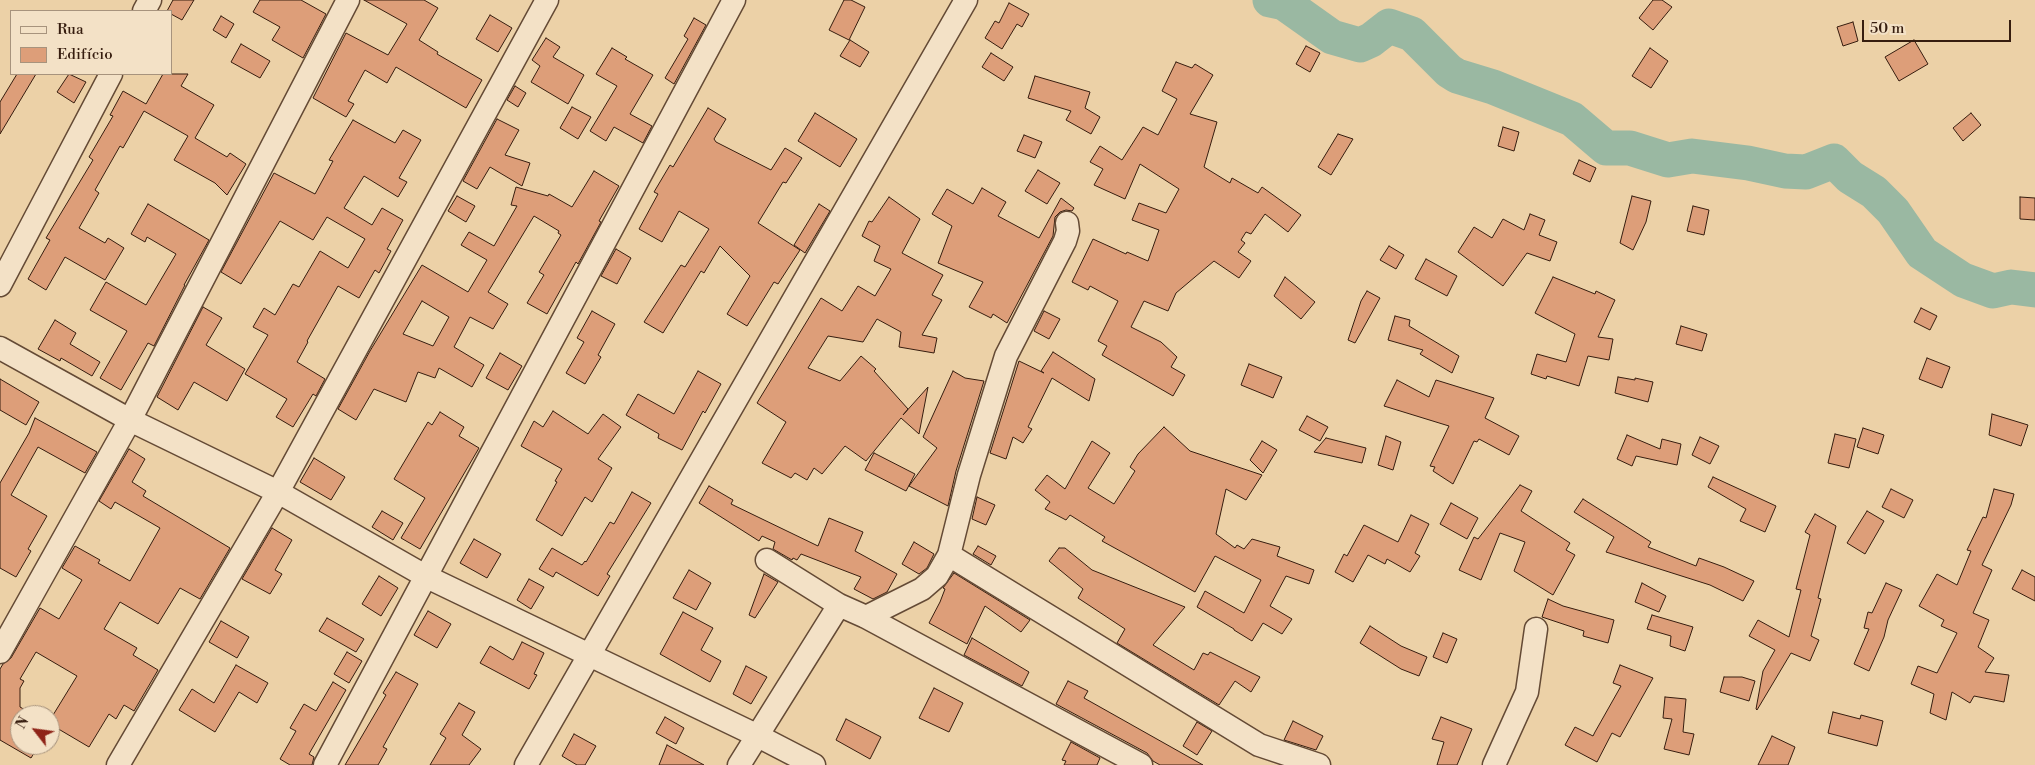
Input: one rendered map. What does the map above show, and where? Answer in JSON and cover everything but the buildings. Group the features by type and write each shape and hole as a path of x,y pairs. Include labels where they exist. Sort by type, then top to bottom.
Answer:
{"street":[{"path":"0,652 130,420 348,0"},
{"path":"118,765 278,492 547,0"},
{"path":"325,765 734,0"},
{"path":"526,765 966,0"},
{"path":"0,285 110,75"},
{"path":"866,617 922,588 937,576 949,555 969,474 1006,356 1065,242 1068,231 1067,223"},
{"path":"0,348 130,420 278,492 427,577 756,735 814,765"},
{"path":"949,555 1259,746 1319,765"},
{"path":"767,560 839,605 866,617 1141,765"},
{"path":"739,765 839,605"},
{"path":"1494,765 1527,692 1536,629"}],"waterway":[{"path":"1270,0 1284,3 1332,37 1360,45 1371,40 1389,26 1412,34 1449,71 1457,76 1493,87 1572,119 1606,148 1630,148 1668,160 1692,156 1748,163 1785,171 1806,172 1834,161 1850,177 1874,192 1893,211 1922,253 1963,280 1993,291 2011,287 2035,290"}]}
